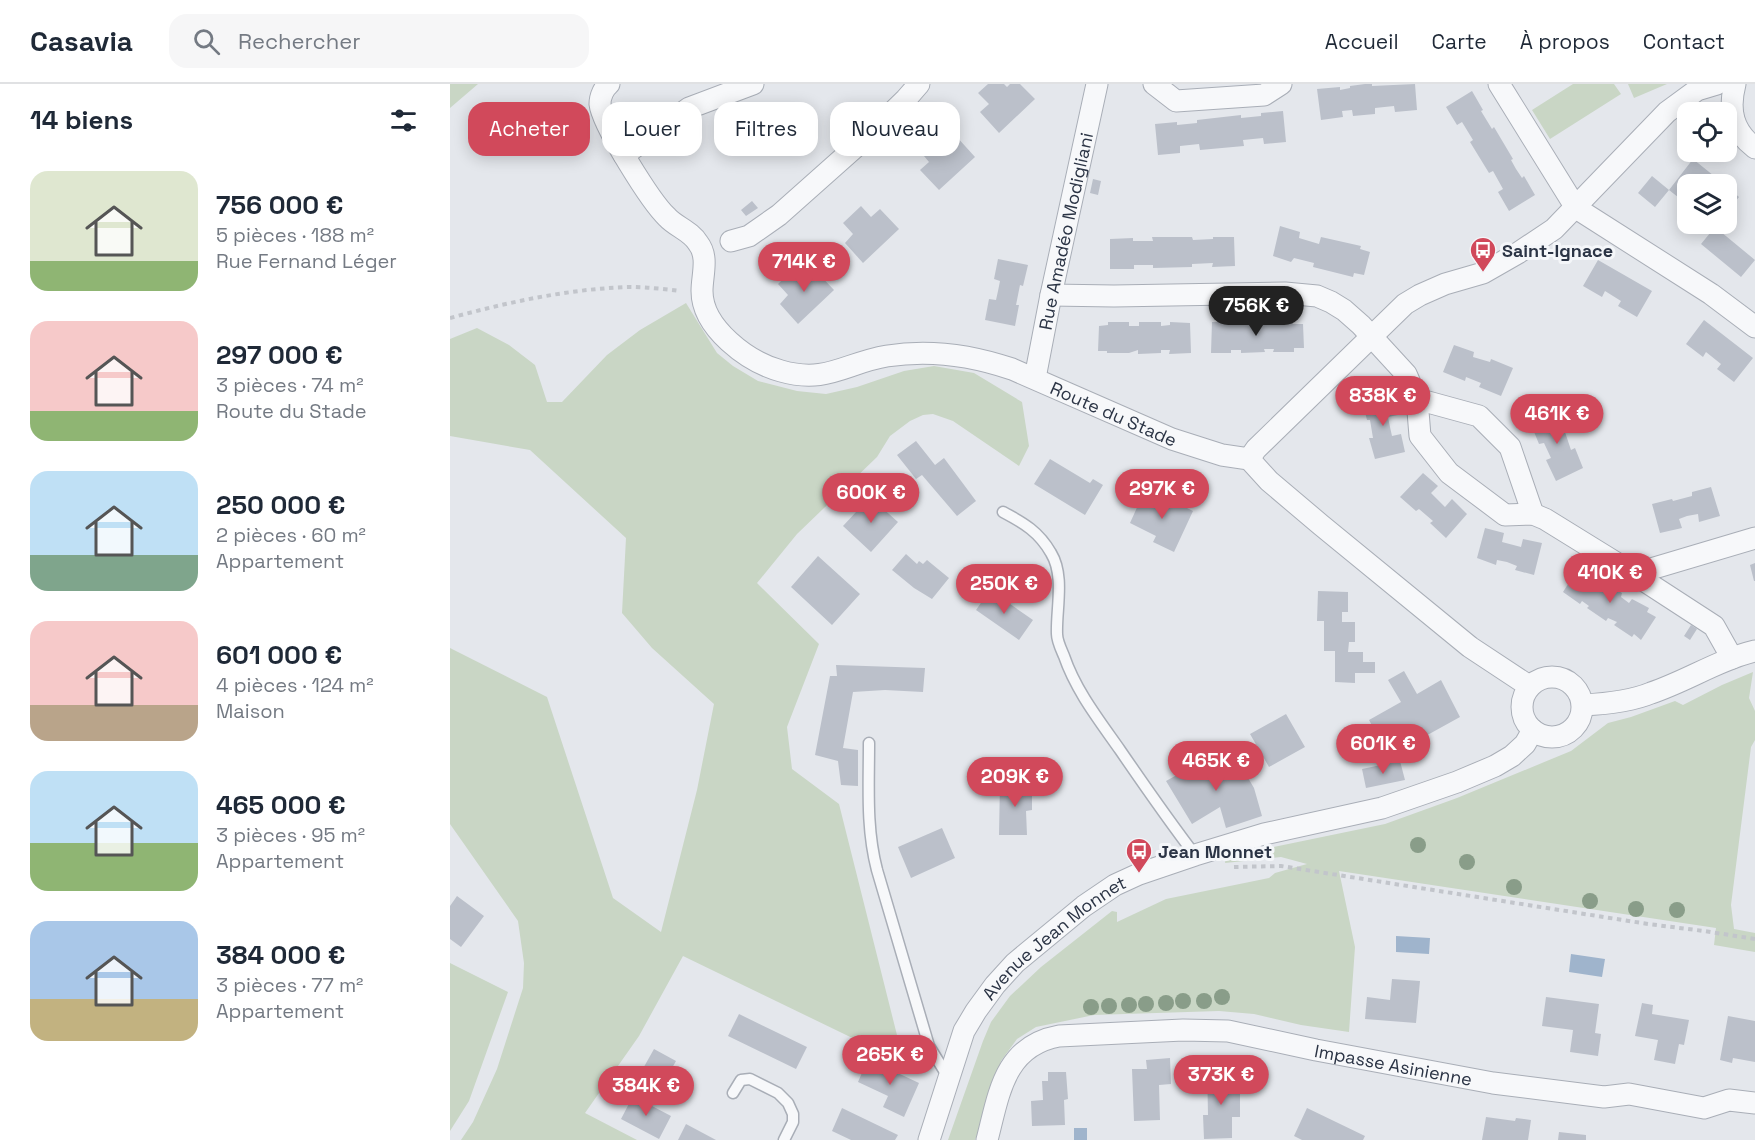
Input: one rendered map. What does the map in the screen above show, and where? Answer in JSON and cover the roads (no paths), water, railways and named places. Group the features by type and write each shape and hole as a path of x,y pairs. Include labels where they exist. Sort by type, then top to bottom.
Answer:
{"street":[{"path":"602,112 600,98 609,84"},
{"path":"702,103 753,84"},
{"path":"731,241 749,236 779,215 880,124 919,84"},
{"name":"Rue Amadéo Modigliani","path":"1035,378 1097,84"},
{"path":"1154,84 1176,100 1264,95 1281,84"},
{"path":"1499,84 1576,208 1711,294 1755,327"},
{"path":"1529,686 1470,647 1269,481 1249,459 1256,449 1405,304 1445,284 1483,273 1554,229 1666,112 1697,90 1717,84"},
{"path":"1735,84 1731,99 1733,118 1739,133 1755,148"},
{"name":"Route du Stade","path":"625,156 660,210 699,243 704,254 702,294 705,310 728,340 756,362 802,376 822,375 884,356 910,352 987,360 1035,378 1172,439 1222,455 1249,459"},
{"path":"1051,295 1285,293 1317,296 1331,302 1344,310 1406,374 1417,399 1420,436 1449,473 1505,515 1533,514 1566,531 1678,602 1714,626 1732,658"},
{"path":"1417,399 1479,416 1510,447 1533,514"},
{"path":"1634,574 1755,538"},
{"path":"1583,705 1604,704 1650,694 1732,658 1755,651"},
{"path":"1544,677 1562,678 1576,688 1583,705 1578,722 1566,734 1549,737 1533,730 1523,717 1522,701 1529,686 1544,677"},
{"name":"Avenue Jean Monnet","path":"929,1140 964,1031 976,1011 1015,963 1084,906 1115,885 1139,874 1195,855 1264,834 1382,808 1447,786 1495,766 1512,756 1525,744 1533,730"},
{"name":"Impasse Asinienne","path":"987,1140 1001,1088 1010,1069 1030,1046 1044,1039 1059,1036 1183,1030 1228,1031 1316,1050 1515,1086 1604,1097 1629,1094 1704,1108 1729,1100 1755,1103"}],"lane":[{"path":"1003,512 1027,525 1052,554 1057,565 1058,577 1057,637 1066,663 1084,699 1195,855"},
{"path":"869,743 870,844 876,870 929,1046 949,1078"},
{"path":"733,1093 741,1080 750,1079 778,1093 788,1103 793,1114 793,1122 784,1140"}],"water":[{"path":"1396,936 1430,938 1429,954 1396,952"},
{"path":"1571,954 1605,959 1602,977 1569,972"},
{"path":"1074,1128 1087,1128 1087,1140 1074,1140"}],"place":[{"name":"Saint-Ignace","path":"1483,273"},
{"name":"Jean Monnet","path":"1139,874"}]}
